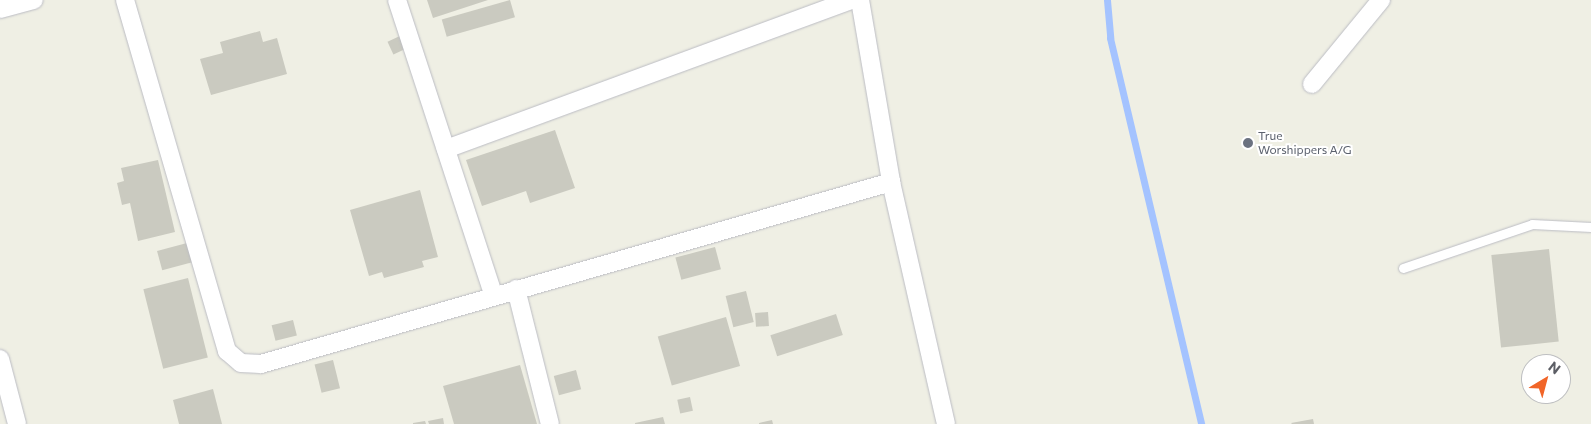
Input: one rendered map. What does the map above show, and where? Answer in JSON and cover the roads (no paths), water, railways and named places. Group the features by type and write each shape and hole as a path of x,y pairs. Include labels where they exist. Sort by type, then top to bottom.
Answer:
{"street":[{"path":"0,9 34,0"},
{"path":"125,0 227,351 241,363 261,364 891,182"},
{"path":"397,0 494,296"},
{"path":"446,149 851,0"},
{"path":"860,0 891,182 946,424"},
{"path":"1312,84 1381,0"},
{"path":"516,289 550,424"},
{"path":"0,359 17,424"}],"lane":[{"path":"1403,268 1532,224 1591,227"}],"waterway":[{"path":"1107,0 1110,38 1201,424"}],"place":[{"name":"True Worshippers A/G","path":"1248,143"}]}
